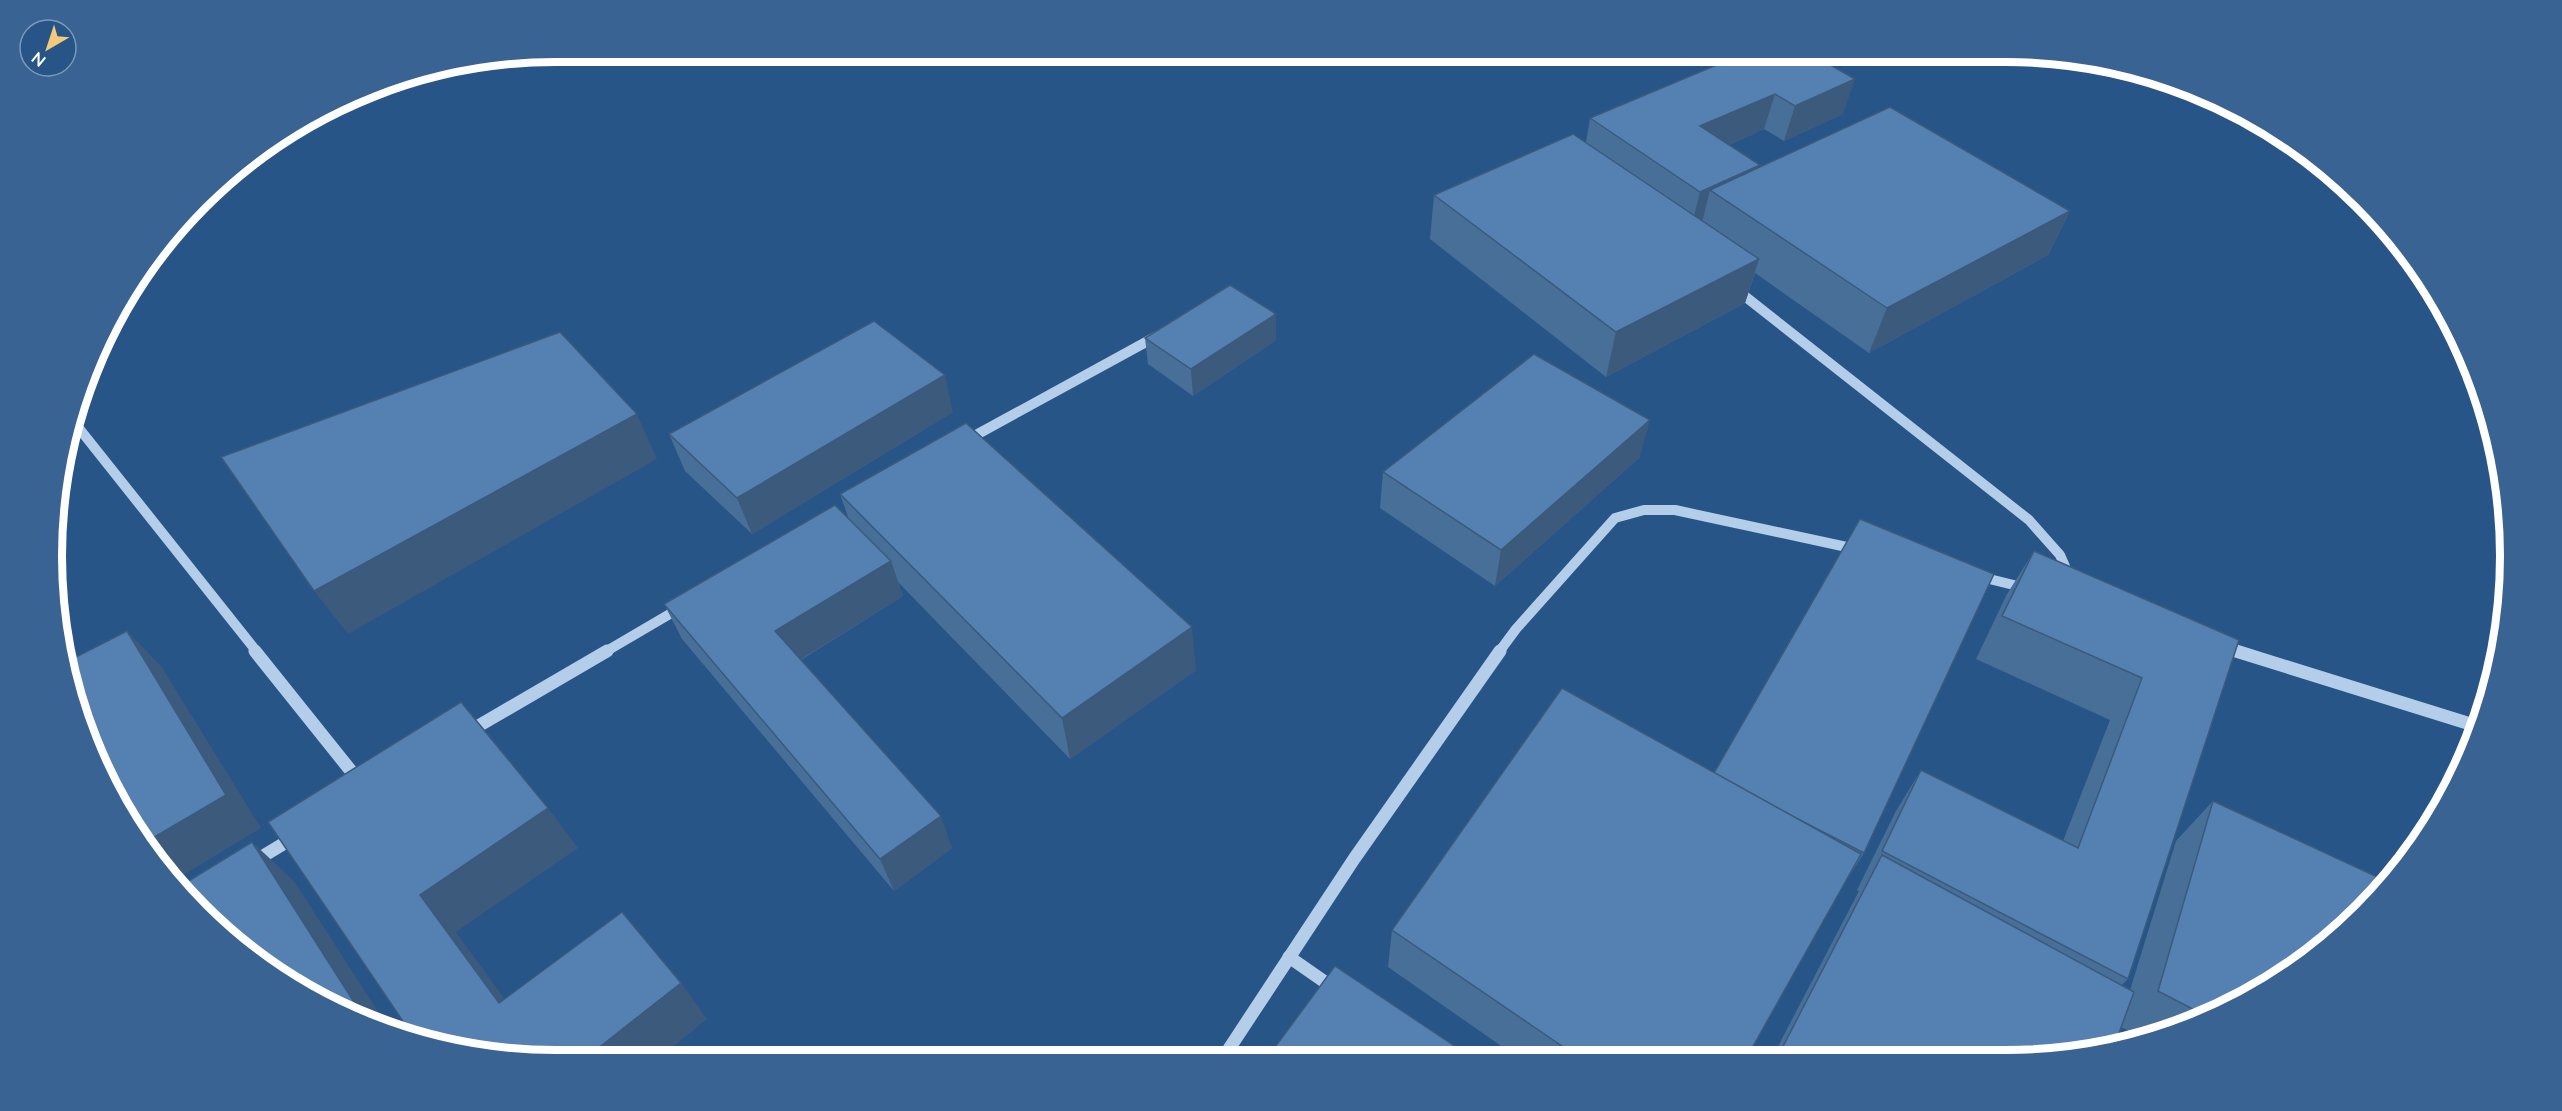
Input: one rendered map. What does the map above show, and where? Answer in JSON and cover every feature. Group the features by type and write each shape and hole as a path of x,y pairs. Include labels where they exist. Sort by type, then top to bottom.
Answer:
{"street":[{"path":"1729,284 2029,520 2060,555 2069,571 2072,590"},
{"path":"954,447 1167,331"},
{"path":"78,427 367,791 357,797"},
{"path":"1228,1050 1434,743 1516,629 1616,518 1644,510 1675,510 1731,520 1868,551"},
{"path":"1960,573 2040,591"},
{"path":"460,737 686,604"},
{"path":"2209,642 2470,724"},
{"path":"242,870 300,833"},
{"path":"1289,957 1347,997"}],"building":[{"path":"1724,62 1825,62 1855,79 1795,106 1775,94 1700,126 1760,165 1700,192 1590,118"},
{"path":"1890,107 2070,211 1887,308 1710,190"},
{"path":"1573,134 1759,259 1616,332 1434,195"},
{"path":"1230,285 1276,314 1191,369 1145,338"},
{"path":"874,321 945,375 737,498 669,434"},
{"path":"560,332 637,414 314,591 221,457"},
{"path":"1534,354 1650,420 1501,550 1383,472"},
{"path":"966,423 1192,627 1062,718 840,494"},
{"path":"835,505 891,561 775,631 941,816 880,859 664,604"},
{"path":"1860,519 1994,574 1864,853 1714,773"},
{"path":"2034,551 2239,640 2128,979 1882,851 1921,770 2078,848 2142,678 2002,616"},
{"path":"127,631 226,795 151,839 112,774 99,745 78,683 73,659"},
{"path":"1562,688 1861,854 1751,1050 1568,1050 1392,930"},
{"path":"461,702 548,808 420,895 499,1003 622,912 681,983 596,1050 556,1050 491,1045 459,1040 406,1026 268,822"},
{"path":"2213,801 2380,878 2356,905 2307,947 2281,966 2225,999 2197,1011 2158,991"},
{"path":"252,842 358,1008 337,999 281,966 230,927 186,883"},
{"path":"1882,855 2134,992 2118,1037 2103,1040 2006,1050 1781,1050"},
{"path":"1335,966 1461,1050 1273,1050"}]}
